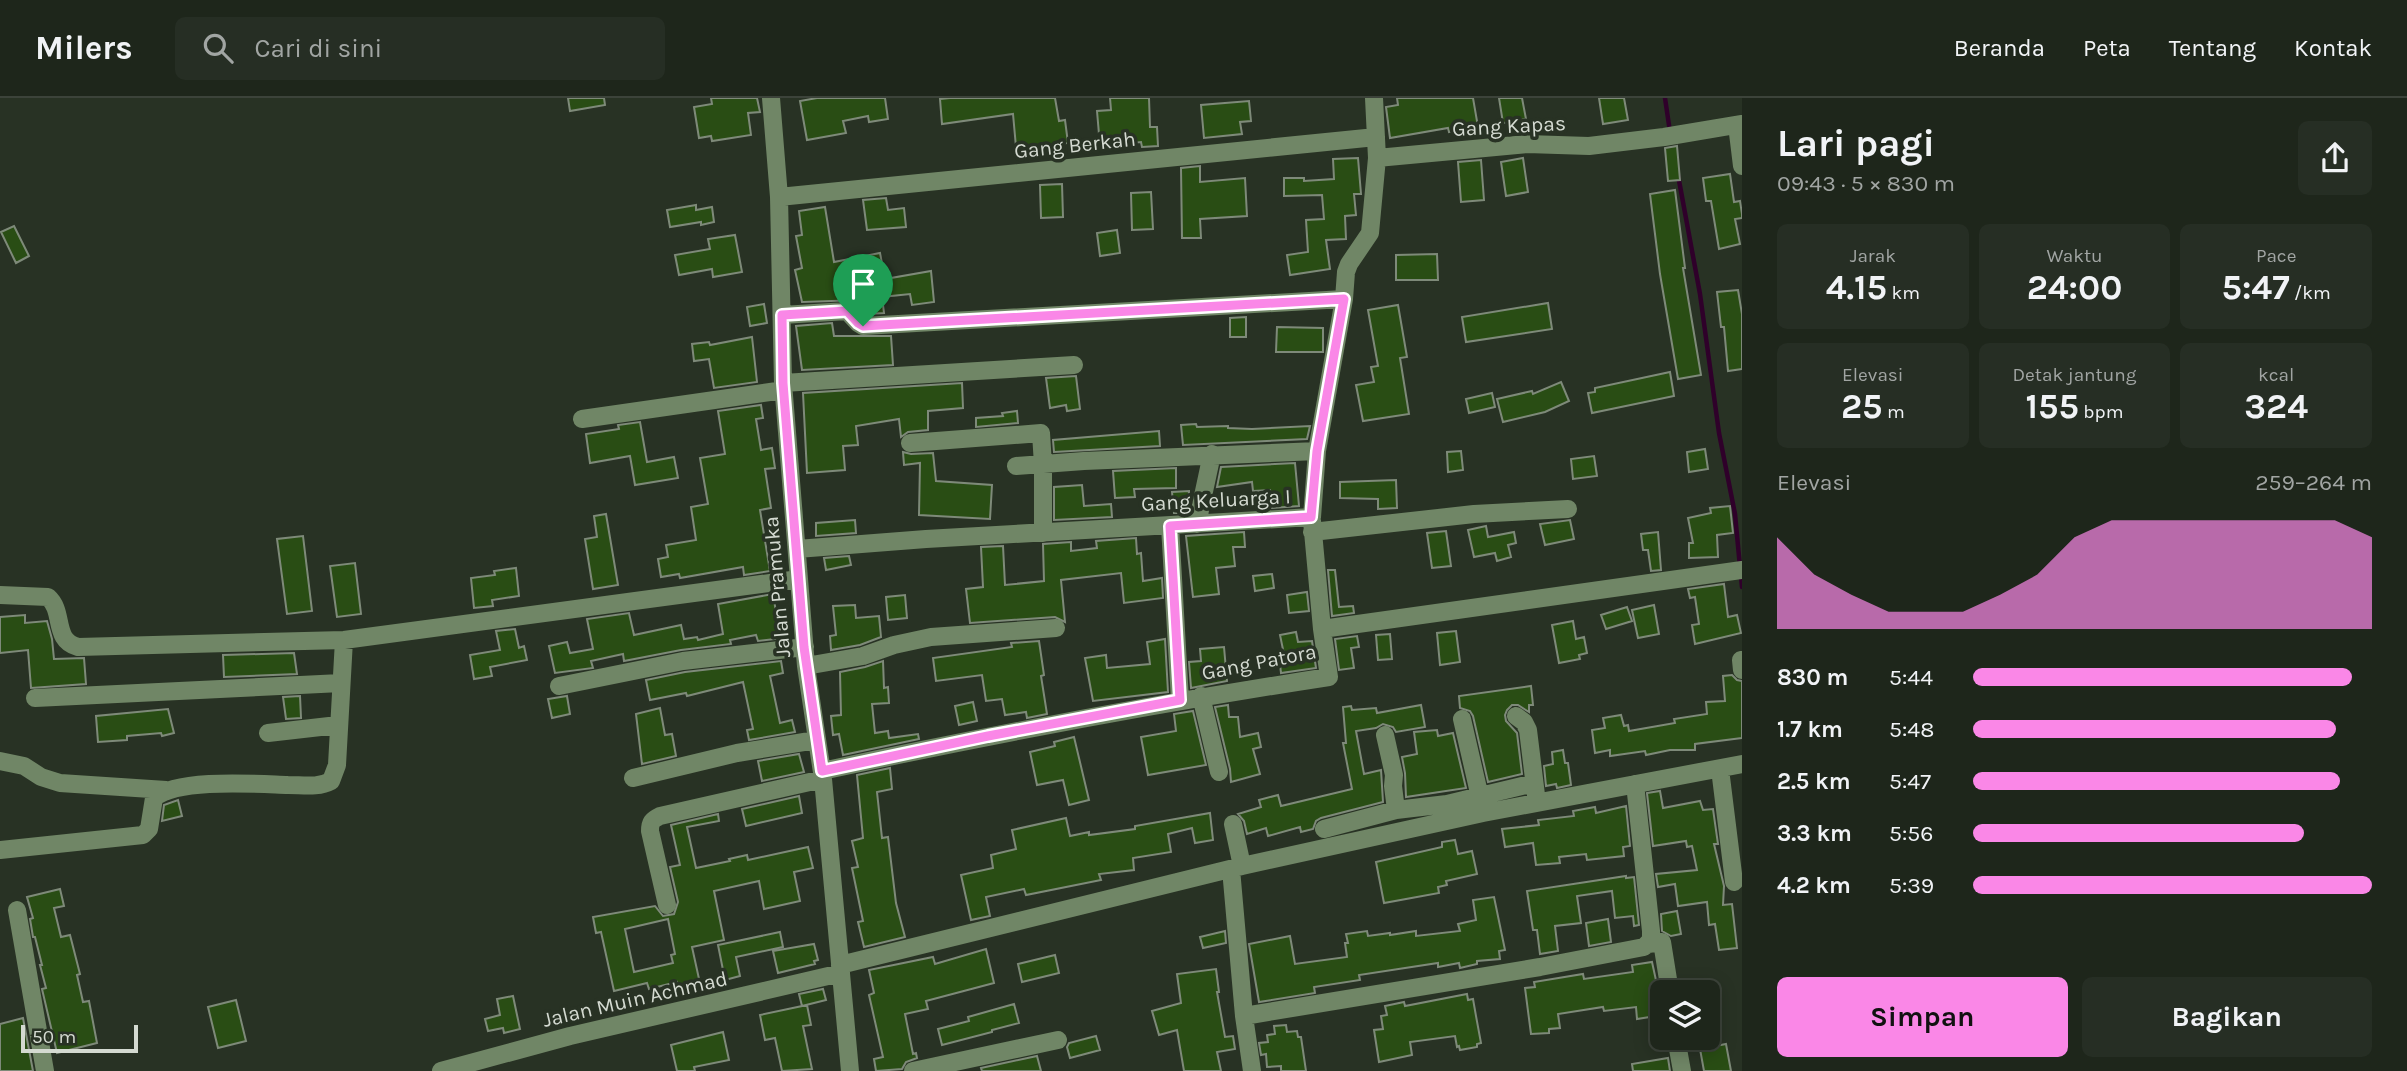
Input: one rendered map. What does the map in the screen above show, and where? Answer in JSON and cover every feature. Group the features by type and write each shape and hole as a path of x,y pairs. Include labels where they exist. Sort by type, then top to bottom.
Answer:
{"street":[{"name":"Jalan Pramuka","path":"771,98 779,197 783,387 804,647 822,775 850,1071"},
{"path":"1374,98 1377,158"},
{"path":"1739,125 1742,166"},
{"name":"Gang Kapas","path":"1377,158 1527,144 1589,146 1739,125"},
{"name":"Gang Berkah","path":"779,197 1376,137"},
{"name":"Gang Keluarga I","path":"797,549 1197,524 1312,525 1317,451 1349,264 1370,233 1377,158"},
{"path":"782,315 847,311 863,326 1344,299"},
{"path":"582,419 783,387 1074,365"},
{"path":"910,443 1041,433 1044,465 1043,533"},
{"path":"1016,466 1212,454 1317,451"},
{"path":"1197,524 1212,454"},
{"path":"1322,629 1312,525 1568,509"},
{"path":"1170,526 1180,700"},
{"name":"Gang Patora","path":"667,905 650,824 660,816 988,736 1200,696 1329,677 1322,629 1742,570"},
{"path":"0,595 48,597 56,606 60,633 71,645 78,647 344,640 799,579"},
{"path":"806,666 863,656 894,645 931,637 1056,628"},
{"path":"0,761 24,766 60,783 166,790 229,784 324,785 335,775 344,640"},
{"path":"559,686 683,662 804,647"},
{"path":"35,698 341,683"},
{"path":"1200,696 1219,772"},
{"path":"1516,716 1524,722 1528,730 1537,803"},
{"path":"1462,719 1483,813"},
{"path":"268,733 338,725"},
{"path":"1385,736 1394,775 1393,786 1410,829"},
{"path":"633,778 737,753 816,740"},
{"path":"841,969 1237,868 1483,813 1742,764"},
{"path":"1720,769 1734,882"},
{"path":"1324,829 1534,783"},
{"path":"1635,784 1651,931 1648,944"},
{"path":"0,850 143,835 149,829 154,798 166,790"},
{"path":"1369,818 1375,837"},
{"path":"1233,824 1244,1016 1252,1071"},
{"path":"17,910 44,1071"},
{"path":"1244,1016 1555,964 1662,942 1668,980"},
{"name":"Jalan Muin Achmad","path":"441,1071 841,969"},
{"path":"913,1071 1058,1040"},
{"path":"1678,1050 1682,1071"}],"building":[{"path":"568,98 604,98 605,105 570,111"},
{"path":"711,98 757,98 760,112 748,113 751,135 712,141 711,136 699,138 694,107 712,104"},
{"path":"817,98 885,98 888,119 869,122 868,116 843,121 846,133 807,140 800,101"},
{"path":"1055,98 1059,121 1065,120 1068,143 1039,147 1040,155 1017,158 1013,114 942,124 940,99"},
{"path":"1110,98 1149,98 1150,127 1157,127 1158,146 1142,147 1141,142 1100,146 1097,111 1111,110"},
{"path":"1397,98 1473,98 1478,127 1449,132 1448,128 1390,138 1386,107 1398,105"},
{"path":"1499,98 1522,98 1526,119 1503,123"},
{"path":"1599,98 1624,98 1628,120 1603,124"},
{"path":"1249,101 1251,121 1240,122 1242,134 1204,138 1201,105"},
{"path":"1677,146 1680,180 1668,181 1665,148"},
{"path":"1358,158 1361,194 1354,194 1356,215 1345,216 1346,239 1326,240 1330,269 1290,275 1287,255 1308,252 1306,220 1324,219 1322,195 1284,196 1284,178 1304,178 1304,181 1334,179 1333,159"},
{"path":"1523,158 1528,192 1506,196 1501,162"},
{"path":"1481,160 1484,200 1461,202 1458,162"},
{"path":"1200,166 1200,182 1245,178 1247,216 1200,219 1201,238 1182,238 1181,168"},
{"path":"1730,174 1734,202 1740,201 1742,214 1742,218 1735,219 1740,244 1719,249 1711,201 1706,201 1703,178"},
{"path":"1062,184 1063,217 1041,218 1040,185"},
{"path":"1675,190 1683,268 1701,375 1678,379 1650,194"},
{"path":"1151,192 1153,229 1132,230 1131,193"},
{"path":"886,198 888,210 904,208 906,227 867,230 863,200"},
{"path":"696,205 696,210 712,207 714,222 670,227 667,210"},
{"path":"825,207 834,262 880,253 885,279 931,271 934,302 912,305 910,294 882,297 884,313 866,314 862,311 861,300 802,302 795,270 802,268 796,236 802,235 799,211"},
{"path":"14,226 29,256 16,263 1,232"},
{"path":"1117,230 1120,253 1100,256 1097,233"},
{"path":"735,235 742,272 713,277 712,269 679,275 675,255 710,249 708,239"},
{"path":"1437,254 1438,280 1396,280 1396,255"},
{"path":"1738,290 1742,314 1742,369 1728,371 1724,327 1721,327 1717,292"},
{"path":"1548,303 1552,329 1466,342 1462,317"},
{"path":"764,304 767,323 750,326 747,307"},
{"path":"1398,305 1407,357 1400,358 1409,414 1363,421 1356,385 1374,382 1371,367 1378,366 1368,310"},
{"path":"1246,317 1246,337 1230,337 1230,318"},
{"path":"832,323 834,336 891,336 893,365 802,370 796,326"},
{"path":"1277,327 1323,328 1323,352 1276,352"},
{"path":"752,337 757,382 714,388 709,359 694,361 692,344 709,342 710,345"},
{"path":"1670,372 1674,396 1592,413 1588,393 1595,392 1595,388"},
{"path":"1076,376 1080,409 1067,411 1066,405 1050,408 1046,378"},
{"path":"1561,382 1569,401 1545,412 1503,422 1497,399 1532,391 1533,394"},
{"path":"962,383 963,408 928,411 928,430 908,432 901,437 899,419 856,426 858,445 843,446 845,470 807,473 803,393"},
{"path":"1492,393 1495,407 1469,413 1466,399"},
{"path":"761,405 763,418 756,419 761,450 772,448 775,468 765,469 771,508 760,510 770,571 744,575 743,567 680,578 679,574 661,577 658,559 668,557 666,545 696,540 691,507 708,504 700,458 725,454 718,411"},
{"path":"1017,411 1018,423 976,427 976,418 1003,416 1002,413"},
{"path":"640,422 647,462 674,457 678,478 635,485 630,456 590,463 586,434 619,429 618,425"},
{"path":"1196,424 1197,427 1228,426 1252,429 1310,426 1307,439 1183,445 1181,425"},
{"path":"1159,431 1160,446 1054,452 1053,440"},
{"path":"1705,449 1708,469 1689,472 1687,452"},
{"path":"1461,451 1463,470 1448,472 1447,452"},
{"path":"903,452 933,453 936,481 992,485 990,519 919,515 920,463 904,465"},
{"path":"1594,456 1597,476 1573,479 1571,459"},
{"path":"1295,463 1299,506 1272,508 1270,490 1253,491 1252,482 1217,487 1221,467"},
{"path":"1176,468 1176,488 1134,489 1135,497 1115,498 1113,471"},
{"path":"1396,480 1397,508 1378,509 1378,499 1340,498 1340,482"},
{"path":"1082,485 1084,506 1111,504 1112,517 1054,520 1054,487"},
{"path":"1189,491 1188,513 1174,513 1172,492"},
{"path":"1730,506 1733,533 1717,535 1718,557 1689,558 1689,543 1693,543 1688,518 1711,513 1710,508"},
{"path":"606,514 618,585 593,589 585,539 597,537 594,516"},
{"path":"855,520 856,533 816,536 816,523"},
{"path":"1570,520 1574,539 1545,545 1540,524"},
{"path":"1486,526 1488,537 1514,532 1516,543 1508,545 1511,557 1497,561 1495,553 1474,557 1468,530"},
{"path":"1446,531 1451,566 1432,568 1427,533"},
{"path":"1244,532 1245,547 1233,547 1235,566 1216,568 1219,594 1193,597 1186,536"},
{"path":"1658,532 1661,570 1651,571 1648,550 1643,550 1641,534"},
{"path":"303,536 312,611 287,614 277,539"},
{"path":"1136,538 1137,554 1141,553 1143,581 1162,578 1163,598 1124,603 1121,573 1061,580 1065,622 1055,617 970,623 966,589 983,587 981,547 1003,546 1005,585 1044,581 1043,544 1071,542 1071,551 1097,548 1096,541"},
{"path":"849,556 851,565 826,570 824,558"},
{"path":"355,563 361,614 337,617 330,566"},
{"path":"516,568 519,596 492,600 493,606 474,608 471,578 495,575 494,571"},
{"path":"1328,570 1335,570 1339,607 1353,606 1354,613 1332,616"},
{"path":"1272,574 1274,588 1255,591 1253,576"},
{"path":"1724,584 1728,617 1737,615 1741,633 1695,644 1692,625 1699,624 1695,597 1690,598 1688,589"},
{"path":"1307,592 1309,611 1289,613 1287,595"},
{"path":"773,594 779,630 782,629 784,638 758,641 756,635 730,640 731,644 624,661 623,654 591,661 593,668 555,673 549,646 567,642 570,653 593,649 587,619 629,613 634,635 681,625 684,639 697,637 698,640 723,634 718,604"},
{"path":"905,595 907,618 888,620 886,597"},
{"path":"855,605 856,618 879,616 881,637 860,645 831,650 830,636 836,635 833,606"},
{"path":"1654,605 1659,634 1638,638 1632,610"},
{"path":"1627,607 1632,621 1606,629 1601,615"},
{"path":"25,615 25,623 47,621 54,659 84,658 86,684 31,688 28,650 0,653 0,617"},
{"path":"1573,621 1576,639 1584,637 1587,653 1579,655 1580,659 1559,663 1552,625"},
{"path":"515,629 519,648 524,646 527,660 490,667 492,676 474,679 470,655 500,650 496,631"},
{"path":"1456,631 1460,662 1440,665 1437,633"},
{"path":"1296,632 1298,642 1312,641 1316,668 1281,673 1280,664 1286,664 1280,635"},
{"path":"1390,634 1392,659 1378,660 1376,635"},
{"path":"1357,636 1359,647 1351,648 1354,668 1339,670 1335,639"},
{"path":"1165,639 1168,692 1093,701 1085,658 1106,655 1107,668 1150,664 1147,642"},
{"path":"1039,641 1047,714 1027,718 1026,712 1005,715 1002,699 986,701 982,675 936,681 933,658 1012,647 1011,643"},
{"path":"1224,647 1227,681 1191,688 1189,662 1201,661 1200,649"},
{"path":"294,653 297,674 224,677 223,655"},
{"path":"781,661 783,673 770,676 780,723 792,720 795,732 749,740 747,730 753,729 743,682 687,696 686,693 650,700 646,680 685,672"},
{"path":"883,661 884,688 888,687 889,703 872,704 875,733 888,731 889,738 918,734 919,739 843,755 839,734 833,735 831,716 841,715 840,672"},
{"path":"1732,675 1742,681 1742,738 1695,744 1695,750 1670,750 1646,755 1645,751 1610,756 1610,750 1595,753 1592,730 1605,728 1603,718 1621,715 1624,726 1628,725 1629,731 1675,723 1674,719 1707,714 1706,702 1725,701 1723,676"},
{"path":"1531,686 1533,705 1529,705 1529,712 1518,705 1512,705 1505,715 1506,721 1517,733 1522,774 1488,782 1473,716 1470,711 1460,708 1459,696"},
{"path":"300,696 301,718 286,719 283,697"},
{"path":"567,696 570,714 552,718 548,699"},
{"path":"973,702 977,721 959,725 955,706"},
{"path":"1228,705 1229,717 1238,717 1240,737 1258,733 1261,747 1253,749 1260,774 1231,782 1215,707"},
{"path":"1421,705 1425,727 1396,732 1393,727 1383,724 1376,728 1356,731 1364,774 1381,770 1383,802 1321,818 1316,821 1313,829 1301,832 1300,827 1268,836 1266,828 1247,834 1244,821 1238,814 1261,807 1259,800 1278,795 1281,806 1352,789 1343,743 1346,743 1343,707 1351,706 1352,710 1376,708 1377,713"},
{"path":"660,708 665,735 672,734 676,756 642,764 636,714"},
{"path":"168,709 174,733 162,736 161,733 127,736 127,740 98,742 96,716"},
{"path":"1193,711 1206,765 1148,775 1141,737 1176,731 1174,714"},
{"path":"1437,730 1438,736 1453,733 1466,788 1406,797 1402,757 1417,754 1414,732"},
{"path":"1074,737 1089,800 1069,805 1063,780 1037,785 1030,752 1055,746 1054,742"},
{"path":"1563,750 1571,785 1557,788 1556,784 1546,786 1544,766 1553,764 1552,752"},
{"path":"799,754 804,772 762,781 758,761"},
{"path":"890,768 892,789 877,792 882,838 888,837 896,903 905,937 864,947 858,922 863,921 852,868 858,867 852,841 863,838 857,775"},
{"path":"1660,791 1663,808 1700,801 1703,810 1713,809 1718,844 1714,844 1724,886 1723,905 1732,904 1737,948 1719,950 1715,924 1709,925 1707,902 1678,906 1675,884 1658,887 1656,874 1697,870 1692,846 1687,847 1686,841 1653,846 1647,793"},
{"path":"799,796 802,813 746,826 742,809"},
{"path":"178,800 182,816 162,821 164,805"},
{"path":"1626,806 1630,846 1623,847 1624,856 1587,860 1586,854 1559,857 1560,863 1536,865 1533,843 1505,847 1502,829 1539,825 1538,820 1574,816 1573,811 1595,807 1596,813"},
{"path":"1210,813 1213,840 1195,843 1192,828 1168,834 1171,852 1133,858 1134,870 1099,874 1101,880 1026,895 1024,889 986,897 990,916 971,920 961,875 993,868 991,855 1016,849 1012,830 1066,818 1070,836 1089,832 1089,835 1135,829 1135,826"},
{"path":"718,814 719,821 687,827 696,868 747,855 748,860 808,847 813,868 794,872 800,901 764,909 759,881 714,891 724,940 692,947 701,988 679,992 677,982 649,989 647,983 614,991 601,932 596,933 593,917 655,906 663,916 674,914 678,902 670,867 680,865 671,825","holes":["668,919 675,954 671,955 673,963 634,972 625,929"]},
{"path":"1455,840 1458,854 1472,851 1477,874 1446,881 1447,885 1438,887 1439,893 1384,903 1376,862 1442,847 1442,842"},
{"path":"1634,877 1639,925 1634,926 1633,916 1615,918 1612,891 1577,896 1581,923 1555,926 1558,951 1540,954 1527,891"},
{"path":"60,889 64,906 54,908 61,937 70,935 80,974 77,975 83,1002 89,1001 97,1043 57,1053 42,989 46,988 33,937 30,919 33,918 27,897"},
{"path":"1494,897 1505,950 1499,951 1500,959 1477,961 1477,964 1460,968 1459,963 1438,967 1438,963 1359,975 1360,980 1314,987 1315,993 1259,1002 1249,944 1290,936 1295,964 1347,957 1346,934 1367,931 1368,936 1416,931 1416,936 1460,931 1458,924 1476,920 1473,900"},
{"path":"1677,911 1681,934 1671,936 1662,931 1661,914"},
{"path":"1608,919 1611,942 1589,946 1586,923"},
{"path":"1225,931 1226,943 1203,948 1200,937"},
{"path":"780,932 783,947 736,957 740,976 725,980 718,945"},
{"path":"814,944 818,960 814,961 815,964 778,973 773,951"},
{"path":"986,949 994,983 926,1001 928,1009 905,1014 913,1054 916,1053 917,1058 906,1062 902,1069 876,1071 874,1059 883,1057 869,995 874,993 869,970 933,957 935,964"},
{"path":"1055,955 1059,973 1022,982 1018,964"},
{"path":"1652,962 1656,980 1650,980 1650,1017 1637,1019 1636,1007 1604,1011 1603,1007 1558,1014 1560,1028 1549,1029 1549,1033 1531,1034 1525,988 1535,987 1534,982 1583,974 1584,979 1633,972 1632,965"},
{"path":"1216,969 1225,1037 1233,1036 1235,1049 1217,1052 1221,1071 1184,1071 1177,1030 1159,1035 1152,1011 1181,1003 1177,974"},
{"path":"823,989 826,1000 802,1006 799,994"},
{"path":"1467,994 1468,1000 1473,999 1481,1043 1477,1044 1477,1047 1460,1050 1455,1036 1410,1042 1412,1055 1379,1062 1374,1030 1383,1029 1381,1016 1387,1015 1385,1006 1404,1002 1405,1006"},
{"path":"513,996 520,1029 504,1033 503,1028 488,1031 485,1019 500,1015 497,999"},
{"path":"236,1000 246,1041 218,1048 208,1007"},
{"path":"1014,1004 1019,1023 942,1045 938,1029"},
{"path":"807,1005 811,1025 803,1026 812,1069 782,1071 775,1038 765,1040 760,1015"},
{"path":"23,1018 33,1071 0,1071 0,1024"},
{"path":"1286,1025 1287,1032 1297,1031 1298,1037 1301,1037 1306,1071 1281,1071 1281,1066 1267,1067 1266,1054 1261,1055 1259,1043 1268,1042 1267,1035 1275,1034 1274,1026"},
{"path":"723,1032 729,1060 694,1067 695,1071 677,1071 671,1045"},
{"path":"1096,1036 1100,1050 1070,1058 1067,1047 1069,1043"},
{"path":"1726,1044 1731,1071 1704,1071 1700,1050 1720,1050 1720,1045"},
{"path":"1037,1056 1041,1071 982,1071 981,1068"},
{"path":"1668,1058 1670,1071 1633,1071 1632,1064"}],"waterway":[{"path":"1665,98 1670,132"},
{"path":"1678,175 1700,294 1719,433 1735,514 1740,567"},
{"path":"1741,576 1742,587"}],"route":[{"path":"1344,299 1317,451 1311,517 1170,526 1180,700 822,771 804,647 783,383 782,315 847,311 863,326 1344,299"}]}
